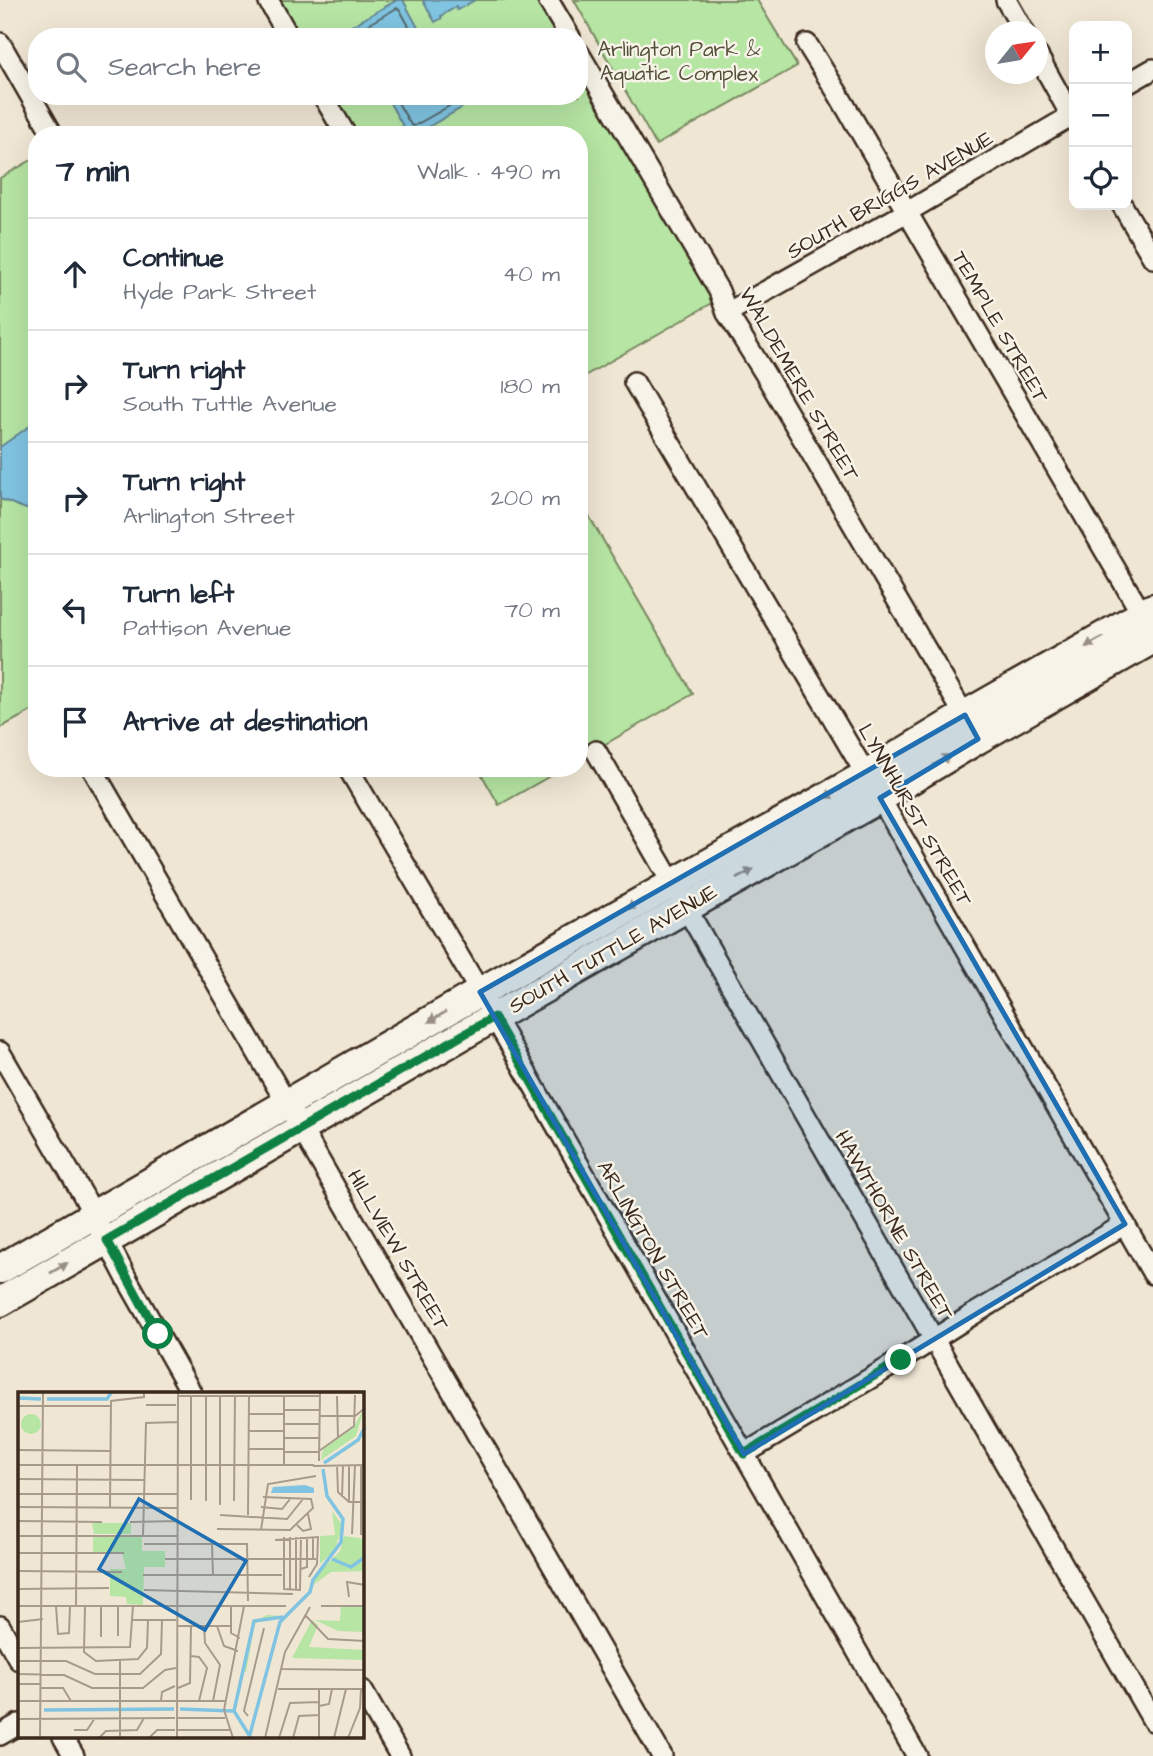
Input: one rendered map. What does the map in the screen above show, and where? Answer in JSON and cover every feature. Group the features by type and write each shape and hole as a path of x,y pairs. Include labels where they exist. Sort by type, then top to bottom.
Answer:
{"main road":[{"name":"SOUTH TUTTLE AVENUE","path":"0,1301 686,908 873,787 1150,623"},
{"name":"SOUTH TUTTLE AVENUE","path":"0,1269 672,883 873,787"}],"street":[{"path":"268,0 284,28"},
{"path":"548,0 565,28"},
{"path":"1006,0 1018,21"},
{"path":"0,43 28,92"},
{"name":"TEMPLE STREET","path":"807,44 1150,623"},
{"name":"WALDEMERE STREET","path":"588,68 719,291 727,313 972,727"},
{"path":"1132,81 1153,69"},
{"path":"1048,73 1069,110"},
{"path":"36,105 48,126"},
{"path":"328,105 341,126"},
{"name":"SOUTH BRIGGS AVENUE","path":"727,313 1069,119"},
{"path":"1125,210 1153,258"},
{"name":"LYNNHURST STREET","path":"634,382 873,787 1153,1274"},
{"name":"HAWTHORNE STREET","path":"596,751 1153,1721"},
{"name":"HILLVIEW STREET","path":"97,777 662,1756"},
{"name":"ARLINGTON STREET","path":"353,777 480,992 917,1756"},
{"path":"0,1052 191,1392"},
{"path":"744,1454 1125,1224"},
{"path":"0,1626 18,1658"},
{"path":"364,1693 400,1756"},
{"path":"0,1735 18,1725"},
{"path":"64,1738 74,1756"}],"highlighted area":[{"path":"965,715 978,739 880,798 1125,1224 744,1454 480,992"}],"green space":[{"name":"Arlington Park & Aquatic Complex","path":"279,0 537,0 554,28 295,28"},
{"name":"Arlington Park & Aquatic Complex","path":"574,0 757,0 797,66 656,145"},
{"name":"Arlington Park & Aquatic Complex","path":"588,87 604,110 714,302 588,374 588,126 352,126 339,105 588,105"},
{"path":"28,162 28,713 0,728 0,178"},
{"path":"588,514 693,694 588,754"},
{"path":"483,777 548,777 499,805"}],"water":[{"path":"397,0 403,0 418,28 348,28"},
{"path":"475,0 457,10 456,7 435,22 423,1"},
{"path":"391,105 463,107 430,126 403,126"},
{"path":"28,427 28,510 0,499 0,447"}],"route":[{"path":"158,1334 107,1240 494,1017 744,1454 901,1360"}]}
